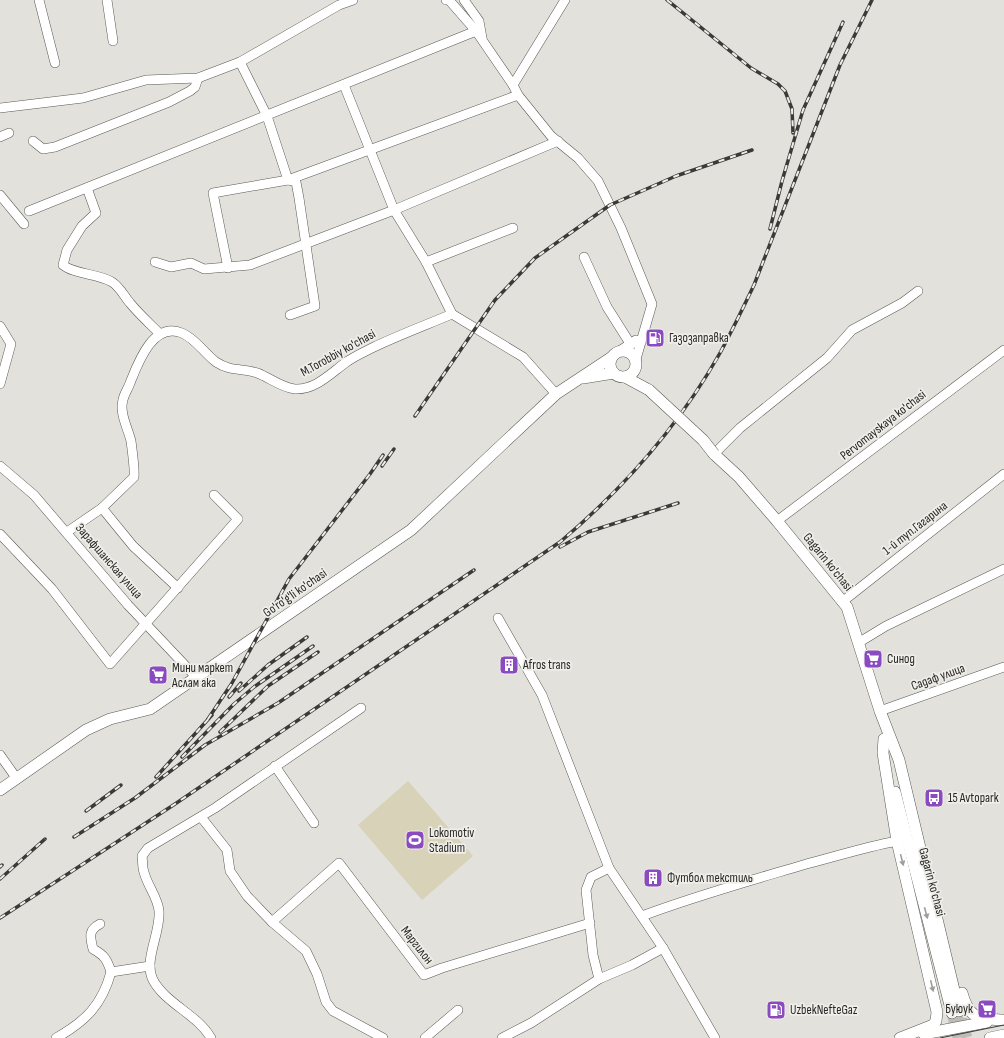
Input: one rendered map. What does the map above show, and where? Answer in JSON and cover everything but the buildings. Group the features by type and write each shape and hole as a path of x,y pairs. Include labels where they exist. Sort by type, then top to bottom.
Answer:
{"main road":[{"path":"621,350 628,351 633,354 649,390 614,373 610,363 612,357 621,350"},
{"name":"Go'ro'g'li ko'chasi","path":"0,790 86,730 110,719 150,709 411,530 556,394 612,357"},
{"path":"624,377 630,375 636,362"},
{"name":"Go'ro'g'li ko'chasi","path":"579,380 614,373"},
{"name":"Gagarin ko'chasi","path":"649,390 703,440 714,454 739,477 847,607 887,737 899,760 956,1012"},
{"path":"887,737 883,753 897,841 936,1002 937,1017 932,1026 901,1038"},
{"path":"887,737 900,750 909,776 966,1007 977,1017 1003,1020"},
{"path":"901,1038 1003,1020"},
{"path":"990,1038 1001,1036"}],"street":[{"path":"39,0 55,63"},
{"path":"107,0 113,41"},
{"path":"0,108 83,98 146,80 198,78 240,62 338,3 353,0"},
{"path":"446,0 449,0 476,31 513,85 518,95 558,141 578,158 598,181 621,228 652,304 636,362"},
{"path":"464,0 479,21 483,41"},
{"path":"513,85 565,0"},
{"path":"29,211 476,31"},
{"path":"240,62 267,116 288,180"},
{"path":"34,140 43,149 55,147 169,102 195,87 198,78"},
{"path":"344,85 394,210 426,262 451,315 523,357 556,394"},
{"path":"228,268 213,193 288,180 518,95"},
{"path":"0,137 9,133"},
{"path":"155,262 172,267 190,263 204,269 250,265 394,210 558,141"},
{"path":"288,180 296,182 307,243 315,306 290,315"},
{"path":"67,532 102,508 134,477 131,442 122,401 140,358 149,344 160,334 129,303 118,287 111,281 68,269 63,265 67,250 82,226 96,213 87,188"},
{"path":"0,195 24,224"},
{"path":"426,262 513,228"},
{"path":"584,257 607,307 631,344"},
{"path":"714,454 740,428 827,358 852,330 902,303 918,291"},
{"name":"M.Torobbiy ko'chasi","path":"160,334 172,330 184,333 197,343 216,362 233,371 248,370 265,376 271,381 294,389 309,387 346,363 374,348 451,315"},
{"path":"0,326 11,344 0,384"},
{"path":"621,350 643,334"},
{"name":"Pervomayskaya ko'chasi","path":"777,521 809,495 825,486 1003,351"},
{"name":"Зарафшанская улица","path":"0,466 34,495 128,605 147,623 196,677"},
{"name":"1-й туп.Гагарина","path":"842,602 1004,474"},
{"path":"0,534 52,588 110,664 238,519 214,495"},
{"path":"102,508 133,546 178,588"},
{"path":"858,643 886,626 1004,569"},
{"path":"498,618 542,696 609,868 663,948 715,1038"},
{"name":"Садаф улица","path":"880,711 1004,667"},
{"path":"211,1038 207,1031 187,1011 161,992 152,979 150,966 159,911 144,872 142,856 148,848 201,816 361,708"},
{"path":"0,755 17,779"},
{"path":"275,766 314,823"},
{"path":"201,816 227,850 230,871 247,896 272,922 306,951 317,974 326,1002 333,1011 383,1038"},
{"path":"642,916 684,900 768,875 872,845 897,841"},
{"name":"Маргилон","path":"272,922 339,863 424,975 442,968 590,924"},
{"path":"599,980 593,955 586,890 591,877 609,868"},
{"path":"56,1038 90,1014 102,997 110,972 108,959 93,949 90,935 93,928 100,924"},
{"path":"502,1038 531,1024 599,980 632,966 663,948"},
{"path":"110,972 150,966"},
{"path":"425,1038 458,1010"}],"shaded area":[{"name":"Lokomotiv Stadium","path":"408,781 473,856 422,900 358,825"}],"tunnel":[{"path":"959,1011 967,1038"},
{"path":"952,1013 958,1038"}],"tram line":[{"path":"940,1038 1004,1025"}],"railway":[{"path":"667,0 751,68 778,84 785,91 792,109 793,133"},
{"path":"0,918 175,804 560,542 628,478 649,454 687,405 729,336 754,285 840,65 872,0"},
{"path":"770,229 782,181 803,110 843,22"},
{"path":"415,416 495,300 535,258 610,205 676,176 752,150"},
{"path":"382,466 394,449"},
{"path":"208,719 232,683 289,579 383,455"},
{"path":"560,547 588,532 678,503"},
{"path":"74,837 135,798 205,745 278,703 474,570"},
{"path":"239,691 268,665 307,637"},
{"path":"182,757 234,704 254,687 313,646"},
{"path":"220,732 268,686 318,652"},
{"path":"229,697 241,683"},
{"path":"156,777 212,715"},
{"path":"86,811 121,785"},
{"path":"0,879 45,839"}],"place":[{"name":"Газозаправка","path":"655,338"},
{"name":"Синод","path":"873,659"},
{"name":"Afros trans","path":"509,665"},
{"name":"Мини маркет Аслам ака","path":"158,675"},
{"name":"15 Avtopark","path":"934,798"},
{"name":"Lokomotiv Stadium","path":"415,840"},
{"name":"Футбол текстиль","path":"653,878"},
{"name":"Буюук","path":"987,1009"},
{"name":"UzbekNefteGaz","path":"776,1010"}]}
